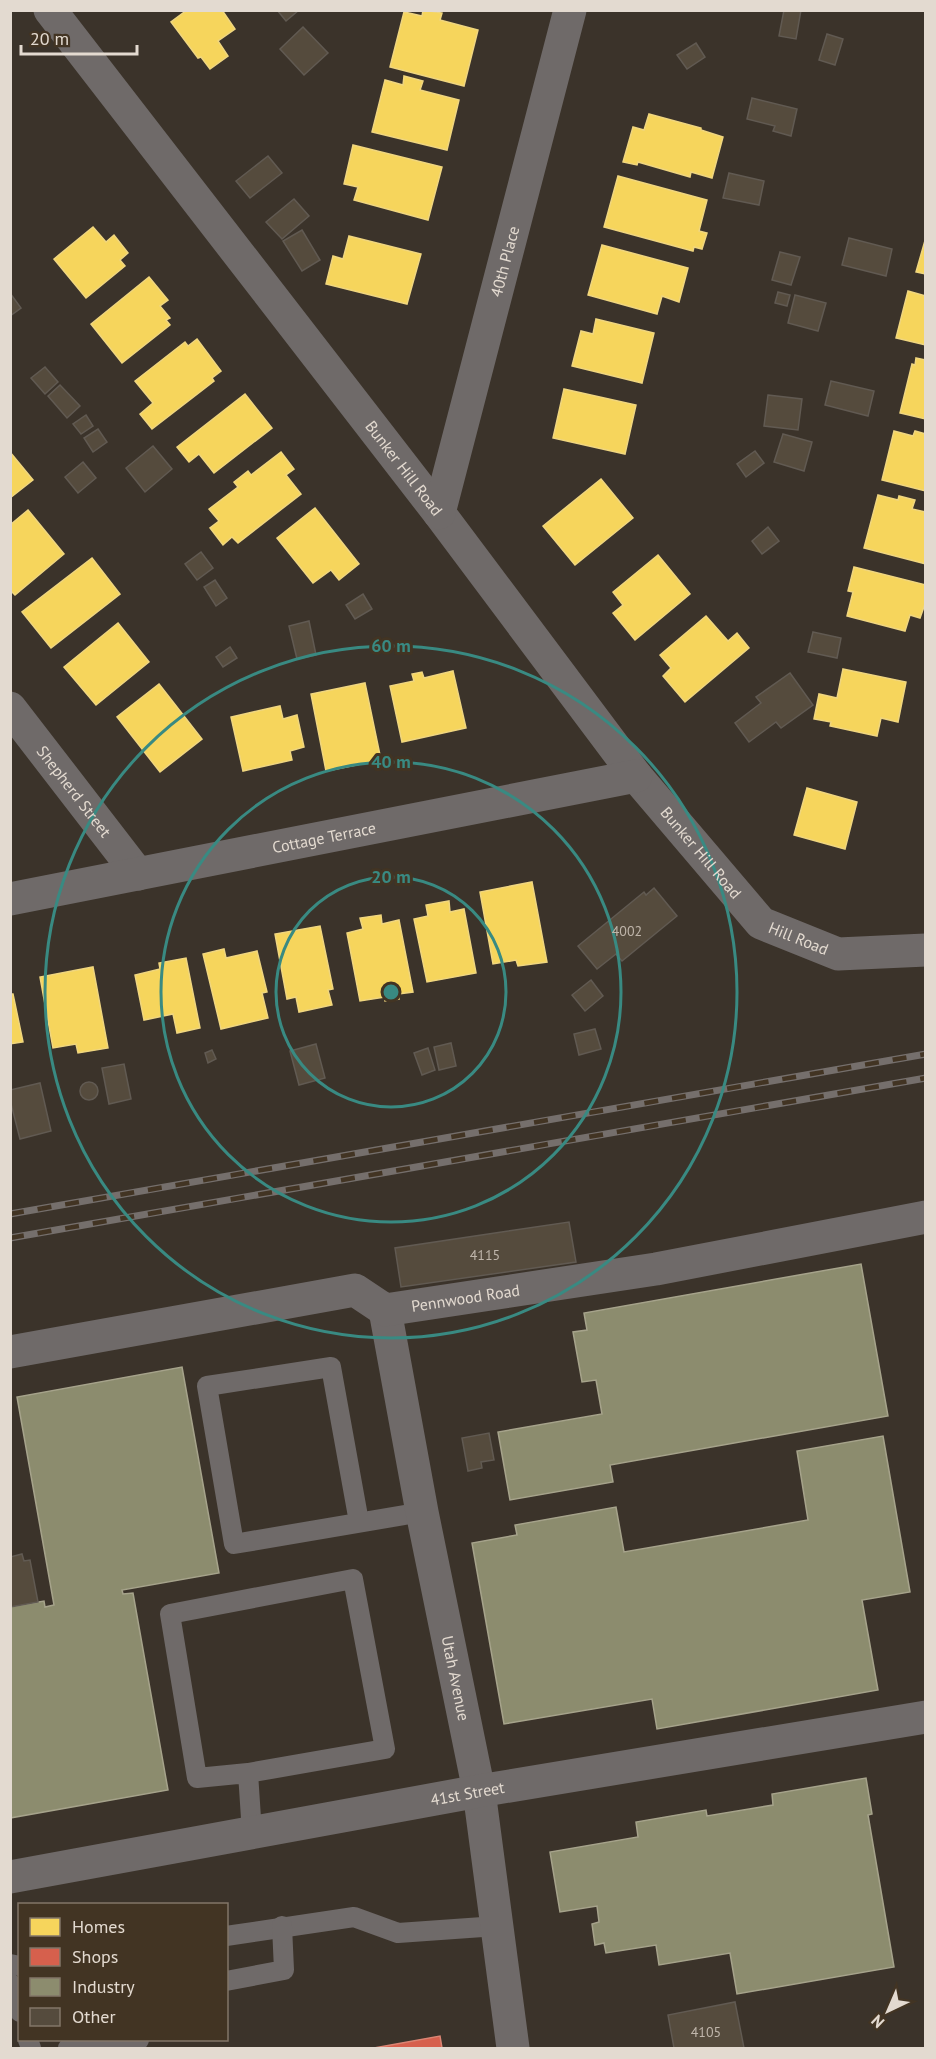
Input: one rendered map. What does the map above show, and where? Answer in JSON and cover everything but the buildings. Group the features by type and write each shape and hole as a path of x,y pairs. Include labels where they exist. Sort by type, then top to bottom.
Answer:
{"street":[{"name":"Bunker Hill Road","path":"50,10 439,513 636,776 761,923"},
{"name":"40th Place","path":"439,513 570,10"},
{"name":"Shepherd Street","path":"10,708 138,874"},
{"name":"Cottage Terrace","path":"10,899 636,776"},
{"name":"Hill Road","path":"761,923 838,954 926,950"},
{"name":"Pennwood Road","path":"385,1310 656,1269 926,1217"},
{"path":"10,1352 355,1290 385,1310"},
{"name":"Utah Avenue","path":"385,1310 422,1512 479,1791 513,2049"},
{"name":"41st Street","path":"10,1877 479,1791 926,1718"}],"lane":[{"path":"359,1522 331,1367 207,1386 234,1544 422,1512"},
{"path":"353,1579 385,1749 248,1773 197,1778 170,1614 353,1579"},
{"path":"248,1773 252,1833"},
{"path":"228,1936 354,1917 398,1934 496,1926"},
{"path":"228,1981 284,1970 282,1926"},
{"path":"10,1983 18,2006"},
{"path":"68,2049 131,2041"}],"railway":[{"path":"10,1214 926,1054"},
{"path":"10,1238 926,1078"}]}
